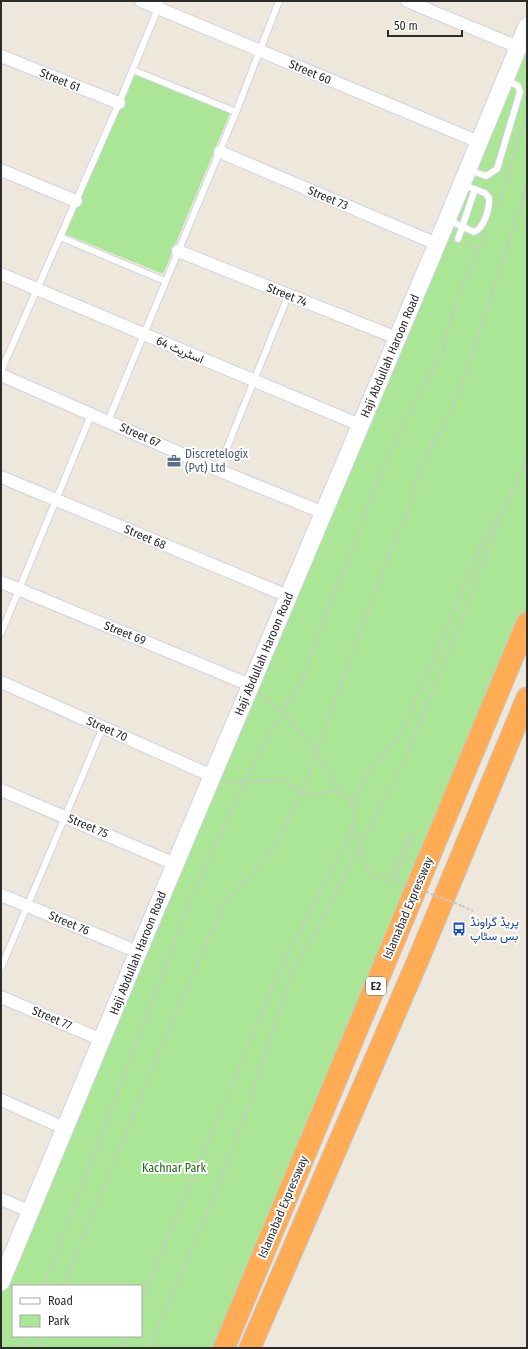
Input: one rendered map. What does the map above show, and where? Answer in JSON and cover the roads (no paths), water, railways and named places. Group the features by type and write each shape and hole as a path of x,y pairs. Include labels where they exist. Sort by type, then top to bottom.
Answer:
{"highway":[{"name":"Islamabad Expressway","path":"224,1348 527,623"},
{"name":"E2","path":"250,1348 417,964 527,698"}],"street":[{"name":"Street 60","path":"141,1 159,5 259,51 479,142"},
{"path":"407,1 518,47"},
{"name":"Haji Abdullah Haroon Road","path":"1,1282 249,686 447,219 468,181 479,142 527,26"},
{"name":"Street 61","path":"1,56 119,103"},
{"name":"Street 73","path":"220,152 437,244"},
{"path":"1,170 76,201"},
{"name":"Street 74","path":"178,251 288,296 397,338"},
{"name":"اسٹریٹ 64","path":"1,274 360,426"},
{"name":"Street 67","path":"1,375 218,470 324,512"},
{"name":"Street 68","path":"1,477 288,596"},
{"name":"Street 69","path":"1,582 249,686"},
{"name":"Street 70","path":"1,682 212,776"},
{"name":"Street 75","path":"1,790 175,864"},
{"name":"Street 76","path":"1,895 138,952"},
{"name":"Street 77","path":"1,997 102,1040"},
{"path":"1,1100 64,1128"},
{"path":"1,1199 31,1212"}],"lane":[{"path":"108,421 220,152 279,1"},
{"path":"1,371 119,103 159,5"},
{"path":"133,70 236,112"},
{"path":"468,181 486,176 497,169 520,92 518,86 505,79"},
{"path":"458,239 462,227 468,181"},
{"path":"447,219 474,232 482,226 489,200 487,195 468,181"},
{"path":"60,237 165,282"},
{"path":"218,470 288,296"},
{"path":"1,633 91,415"},
{"path":"1,968 64,816 103,728"}],"place":[{"name":"Discretelogix (Pvt) Ltd","path":"174,461"},
{"name":"پریڈ گراونڈ بس سٹاپ","path":"459,929"}],"park label":[{"name":"Kachnar Park","path":"174,1168"}]}
